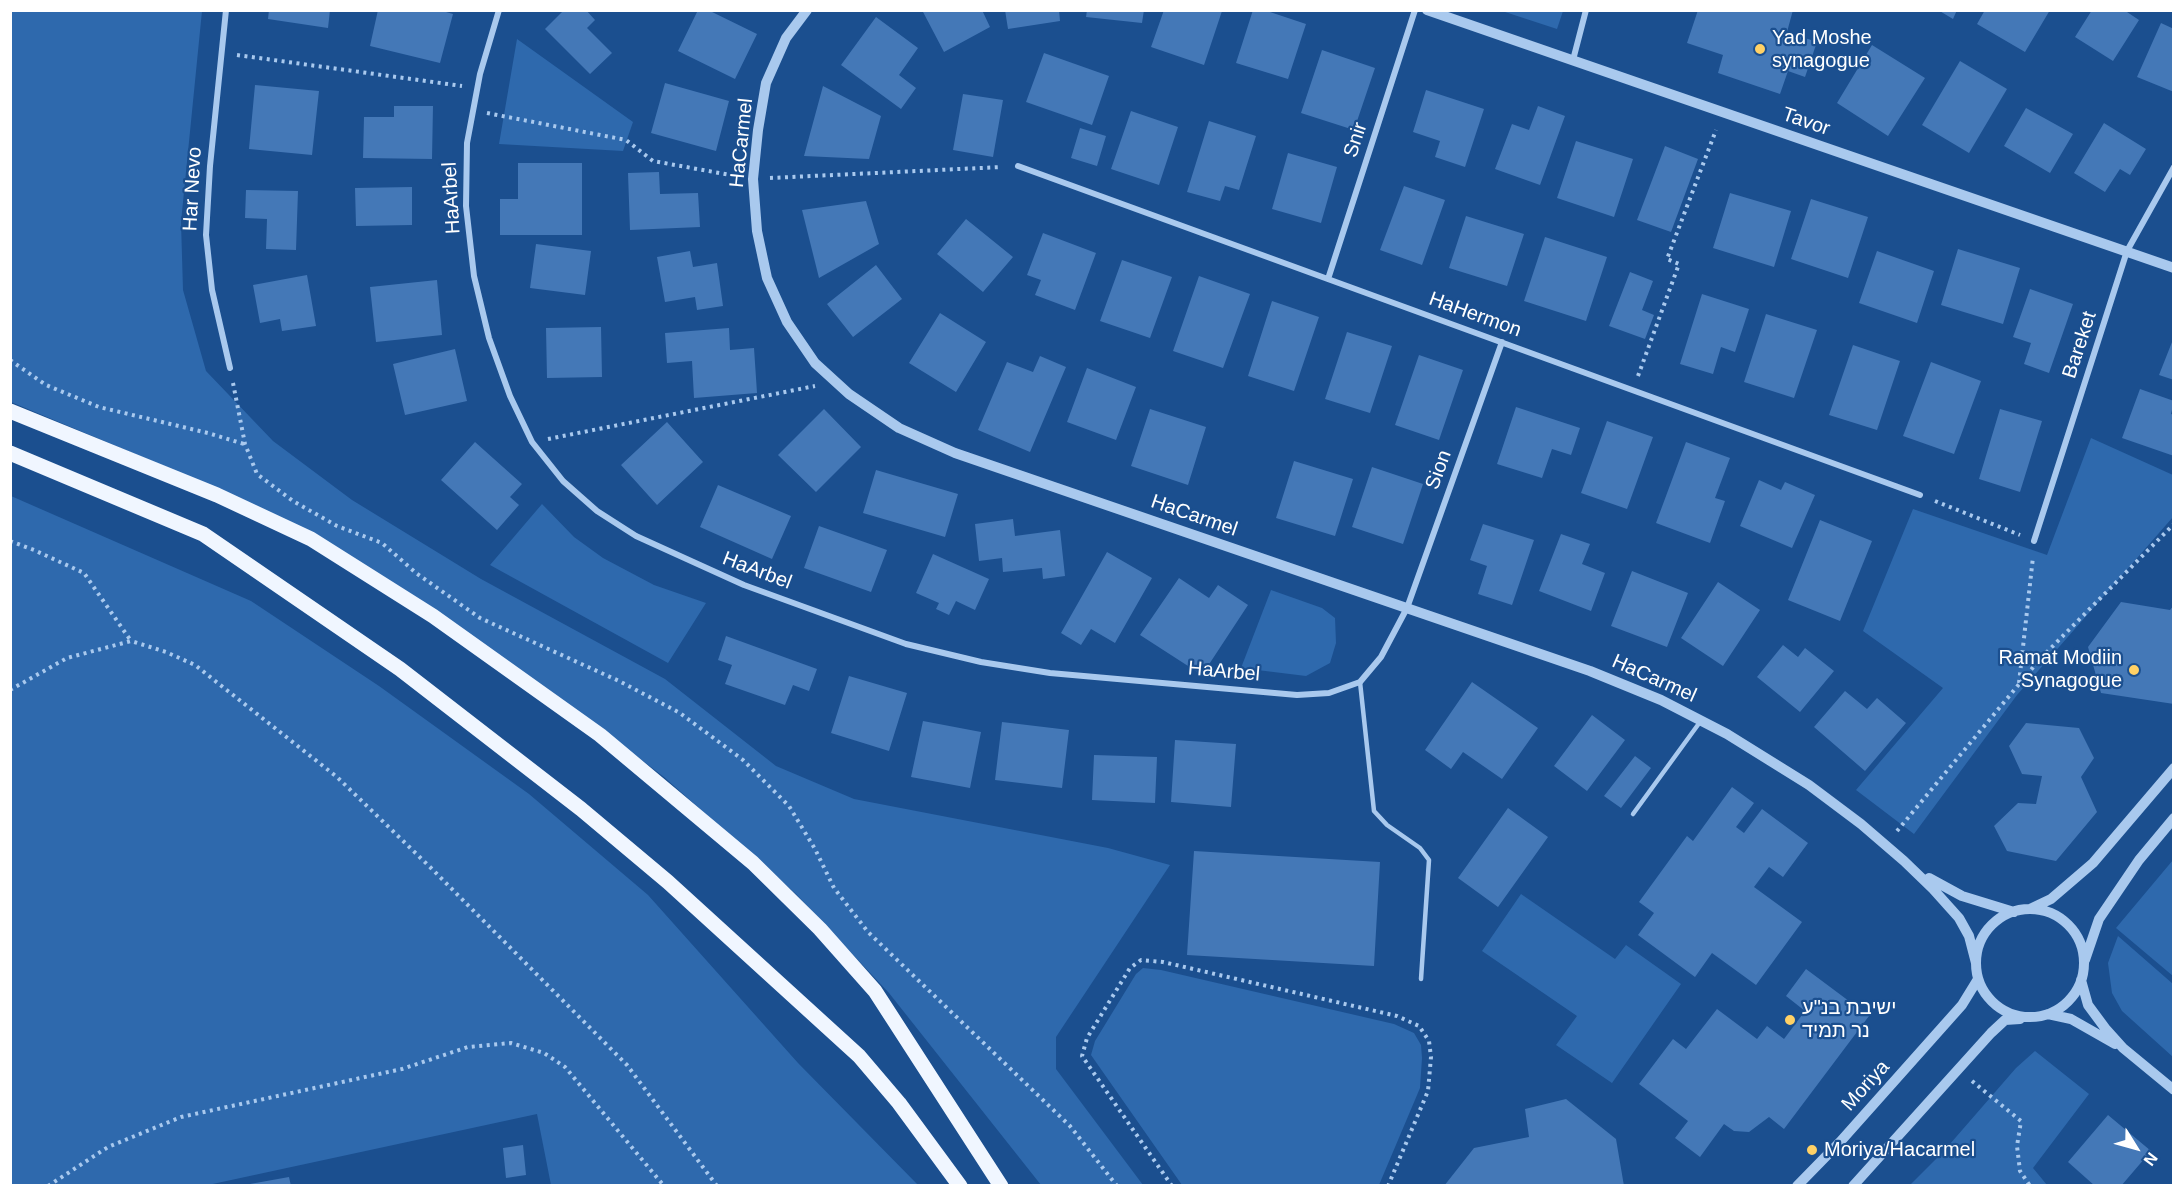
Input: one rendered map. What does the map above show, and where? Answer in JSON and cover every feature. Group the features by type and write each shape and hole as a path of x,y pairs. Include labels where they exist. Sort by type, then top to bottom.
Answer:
{"main road":[{"path":"10,411 217,495 311,539 433,616 600,735 753,863 820,929 875,991 1001,1185"},
{"path":"10,453 203,534 409,676 581,809 668,882 859,1056 899,1103 960,1185"}],"street":[{"name":"Har Nevo","path":"226,10 210,166 206,235 212,290 230,368"},
{"name":"HaArbel","path":"500,10 477,88 466,143 466,206 474,276 492,347 510,396 532,442 563,481 597,511 636,536 744,585 906,644 981,662 1050,673 1297,695 1329,693 1360,682 1382,657 1407,608"},
{"name":"HaCarmel","path":"807,10 786,39 766,83 753,179 757,231 767,278 788,322 815,363 849,394 898,428 955,453 1590,671 1661,700 1727,734 1809,785 1885,845 1934,889 1959,918 1970,936 1976,963"},
{"name":"Snir","path":"1328,279 1415,10"},
{"name":"Tavor","path":"1427,10 2174,268"},
{"path":"1573,60 1586,10"},
{"name":"HaHermon","path":"1018,166 1920,495"},
{"name":"Bareket","path":"2034,541 2127,251 2174,167"},
{"name":"Sion","path":"1407,608 1502,342"},
{"path":"2028,910 2051,899 2093,863 2174,768"},
{"path":"1853,1185 2005,1020 2048,1014 2063,1006 2075,993 2081,980 2088,947 2099,919 2139,860 2174,818"},
{"name":"HaCarmel","path":"1904,861 1938,884 1962,896 2014,912"},
{"path":"2030,1018 2013,1015 1998,1008 1985,995 1978,979 1976,963 1978,947 1986,932 1997,920 2014,912 2028,910 2050,913 2071,928 2083,952 2084,966"},
{"name":"Moriya","path":"1797,1185 1840,1142 1962,1005 1978,979"},
{"path":"2081,980 2088,1005 2123,1048"},
{"path":"2048,1014 2072,1019 2123,1048 2174,1090"}],"lane":[{"path":"1360,682 1374,811 1387,825 1420,848 1429,860 1422,979"},
{"path":"1633,814 1702,721"}],"path":[{"path":"222,53 477,88"},
{"path":"473,110 626,140 653,161 753,179 1018,166"},
{"path":"1632,390 1679,264 1667,259 1723,112"},
{"path":"10,360 46,385 99,407 245,444"},
{"path":"532,442 836,382"},
{"path":"1920,495 2034,541 2019,684"},
{"path":"1885,845 2040,659 2174,524"},
{"path":"10,541 84,573 131,641"},
{"path":"10,690 68,658 131,641 195,664 337,777 431,868 627,1065 717,1185"},
{"path":"1172,1185 1082,1056 1087,1038 1093,1028 1130,968 1141,960 1163,962 1397,1016 1419,1026 1429,1041 1431,1057 1428,1091 1388,1185"},
{"path":"48,1185 108,1147 182,1117 402,1069 468,1047 511,1043 544,1053 565,1067 664,1185"},
{"path":"1958,1070 2021,1121 2017,1146 2020,1171 2030,1185"}],"shaded area":[{"path":"10,11 202,11 181,222 183,290 206,371 273,441 352,500 481,579 665,679 776,766 854,799 1108,848 1170,865 1056,1037 1056,1069 1143,1185 1041,1185 889,993 796,894 664,777 544,686 207,484 11,402"},
{"path":"1502,11 1563,11 1557,29"},
{"path":"517,39 633,122 623,151 499,144"},
{"path":"2091,438 2173,475 2173,517 2017,695 1914,834 1856,790 1943,688 1863,631 1913,509 2047,555"},
{"path":"11,496 251,601 379,686 529,794 648,895 798,1063 918,1185 551,1185 537,1114 208,1185 11,1185"},
{"path":"542,504 574,537 603,558 654,585 706,603 668,663 490,565"},
{"path":"1271,590 1322,608 1335,618 1336,643 1330,663 1306,676 1241,668"},
{"path":"2173,860 2173,976 2116,928"},
{"path":"1521,894 1615,959 1626,945 1681,984 1612,1083 1556,1045 1577,1016 1482,951"},
{"path":"2118,936 2173,984 2173,1057 2122,1011 2112,993 2108,963"},
{"path":"1143,968 1161,970 1394,1024 1414,1033 1421,1045 1420,1088 1379,1185 1182,1185 1091,1055 1095,1041 1136,974"},
{"path":"2035,1051 2089,1094 2033,1168 2047,1185 1910,1185 1943,1152 2016,1068"}],"building":[{"path":"269,10 330,10 328,28 268,19"},
{"path":"378,10 439,10 453,14 440,63 370,46"},
{"path":"564,10 586,10 595,20 587,28 612,53 590,74 545,29"},
{"path":"698,10 708,10 757,34 735,79 678,51"},
{"path":"922,10 982,10 990,27 944,52"},
{"path":"1005,10 1059,10 1060,21 1008,29"},
{"path":"1087,10 1144,10 1142,23 1086,17"},
{"path":"1164,10 1222,11 1204,65 1151,47"},
{"path":"1253,10 1264,10 1306,24 1288,79 1236,63"},
{"name":"Yad Moshe synagogue","path":"1698,10 1793,10 1787,32 1817,42 1805,77 1788,71 1780,94 1718,73 1723,55 1687,43"},
{"path":"1938,10 1957,10 1953,19"},
{"path":"1985,10 2050,10 2025,52 1977,24"},
{"path":"2092,10 2124,10 2139,20 2113,61 2075,37"},
{"path":"876,17 918,48 899,75 916,88 901,109 841,65"},
{"path":"2161,23 2174,29 2174,92 2137,77"},
{"path":"1872,45 1925,78 1888,136 1837,103"},
{"path":"1322,50 1375,68 1354,130 1301,113"},
{"path":"1044,53 1109,76 1092,125 1026,102"},
{"path":"1960,61 2007,89 1969,153 1922,125"},
{"path":"665,83 729,101 716,151 651,133"},
{"path":"255,85 319,91 312,155 249,149"},
{"path":"823,86 881,116 869,159 804,156"},
{"path":"1426,90 1484,109 1465,167 1435,157 1440,141 1413,132"},
{"path":"963,94 1003,100 993,157 953,150"},
{"path":"394,106 433,106 432,159 363,158 364,117 394,117"},
{"path":"1538,106 1565,116 1540,185 1495,169 1512,124 1529,130"},
{"path":"2026,108 2073,134 2050,173 2004,146"},
{"path":"1131,111 1178,127 1159,185 1111,169"},
{"path":"1209,121 1256,136 1239,190 1225,186 1220,201 1187,192"},
{"path":"2104,123 2146,149 2130,175 2120,169 2105,192 2074,173"},
{"path":"1080,128 1106,136 1097,166 1071,158"},
{"path":"1576,141 1633,159 1614,217 1557,198"},
{"path":"1665,146 1698,159 1671,232 1637,220"},
{"path":"1288,153 1337,167 1321,223 1272,209"},
{"path":"518,163 582,163 582,235 500,235 500,199 518,199"},
{"path":"659,172 660,194 698,193 700,227 630,230 628,173"},
{"path":"1404,186 1445,200 1422,265 1380,250"},
{"path":"412,187 412,225 356,226 355,188"},
{"path":"246,190 298,191 296,250 266,249 267,219 245,218"},
{"path":"1730,193 1791,211 1774,267 1713,248"},
{"path":"1811,199 1868,217 1848,278 1791,259"},
{"path":"866,201 879,244 819,278 802,210"},
{"path":"1466,216 1524,234 1507,286 1449,268"},
{"path":"966,219 1013,257 983,292 937,254"},
{"path":"1043,233 1096,253 1075,310 1035,295 1041,280 1027,275"},
{"path":"1545,237 1607,257 1586,321 1524,301"},
{"path":"536,244 591,251 585,295 530,288"},
{"path":"1958,249 2020,268 2003,324 1941,305"},
{"path":"690,251 693,267 717,263 723,306 697,310 695,297 665,302 657,257"},
{"path":"1877,251 1934,271 1917,323 1859,303"},
{"path":"1122,260 1172,277 1150,338 1100,321"},
{"path":"876,265 902,299 853,337 827,304"},
{"path":"1630,272 1653,281 1642,310 1654,315 1645,339 1609,326"},
{"path":"307,275 316,326 282,331 280,319 260,323 253,285"},
{"path":"1199,276 1250,294 1223,368 1173,351"},
{"path":"437,280 442,335 376,342 370,287"},
{"path":"2030,289 2073,304 2049,373 2024,364 2031,343 2013,337"},
{"path":"1702,294 1749,309 1735,352 1721,347 1713,374 1680,364"},
{"path":"1272,301 1319,317 1294,391 1248,376"},
{"path":"940,313 986,342 956,392 909,363"},
{"path":"1766,314 1817,330 1794,398 1744,382"},
{"path":"601,327 602,377 547,378 546,328"},
{"path":"729,328 730,350 754,348 757,393 694,398 692,361 667,363 665,333"},
{"path":"1347,332 1392,346 1370,413 1325,399"},
{"path":"2174,337 2174,380 2159,375"},
{"path":"1853,345 1900,361 1877,430 1829,415"},
{"path":"455,349 467,401 405,415 393,364"},
{"path":"1419,355 1463,370 1439,440 1395,425"},
{"path":"1040,356 1066,367 1030,452 978,430 1007,362 1033,372"},
{"path":"1931,362 1981,381 1954,454 1903,436"},
{"path":"1087,368 1136,387 1116,440 1067,422"},
{"path":"2140,389 2174,401 2171,414 2174,415 2174,456 2122,438"},
{"path":"1516,407 1580,428 1571,455 1552,449 1542,478 1497,464"},
{"path":"824,409 861,447 816,492 778,455"},
{"path":"1150,409 1206,427 1188,485 1131,466"},
{"path":"2000,409 2042,421 2020,492 1979,479"},
{"path":"1607,421 1653,437 1627,509 1581,493"},
{"path":"667,422 703,462 657,505 621,465"},
{"path":"475,442 522,484 510,497 519,505 497,530 441,480"},
{"path":"1686,442 1730,458 1715,498 1725,501 1710,543 1656,523"},
{"path":"1294,461 1353,479 1335,536 1276,518"},
{"path":"1372,467 1423,484 1403,544 1352,527"},
{"path":"876,470 958,494 945,537 863,513"},
{"path":"1759,480 1781,490 1785,482 1815,495 1792,548 1740,526"},
{"path":"718,485 791,516 772,559 700,527"},
{"path":"1013,519 1015,536 1060,530 1065,576 1043,579 1042,568 1003,572 1002,558 979,561 975,524"},
{"path":"1820,520 1872,541 1840,621 1788,600"},
{"path":"1483,524 1534,540 1512,605 1478,594 1487,566 1470,560"},
{"path":"819,526 887,550 871,592 804,568"},
{"path":"1561,534 1590,544 1582,564 1605,573 1591,611 1539,591"},
{"path":"1107,552 1152,578 1115,643 1091,629 1081,645 1061,633"},
{"path":"933,554 989,579 975,610 956,601 949,615 936,609 939,603 916,593"},
{"path":"1632,571 1688,593 1667,647 1611,626"},
{"path":"1179,578 1209,598 1218,585 1248,605 1202,675 1140,635"},
{"path":"1718,582 1760,610 1723,666 1681,638"},
{"name":"Ramat Modiin Synagogue","path":"2121,602 2170,610 2174,605 2174,704 2101,693 2088,647"},
{"path":"726,636 817,669 809,691 793,685 785,705 725,684 732,665 718,660"},
{"path":"1783,645 1798,657 1805,648 1834,671 1800,712 1757,677"},
{"path":"849,676 907,693 889,751 831,733"},
{"path":"1472,682 1538,728 1502,779 1463,752 1451,769 1425,750"},
{"path":"1845,691 1867,709 1877,698 1906,723 1865,771 1814,727"},
{"path":"1592,715 1625,740 1587,791 1554,766"},
{"path":"923,721 981,732 970,788 911,777"},
{"path":"1002,722 1069,730 1062,788 995,780"},
{"path":"2026,723 2079,728 2094,758 2081,777 2097,812 2056,861 2007,851 1994,826 2018,803 2036,804 2042,776 2022,774 2009,746"},
{"path":"1175,740 1236,744 1231,807 1171,802"},
{"path":"1094,755 1157,757 1155,803 1092,800"},
{"path":"1635,756 1651,768 1621,808 1604,796"},
{"path":"1732,787 1754,803 1736,827 1744,833 1762,809 1808,843 1783,877 1769,867 1754,887 1802,922 1756,985 1712,953 1695,977 1638,935 1654,913 1639,902 1687,836 1693,841"},
{"path":"1508,808 1548,837 1498,907 1458,878"},
{"path":"1194,851 1380,862 1374,966 1187,955"},
{"path":"1806,969 1869,1016 1784,1129 1769,1117 1749,1132 1734,1131 1724,1124 1700,1157 1675,1138 1688,1121 1639,1084 1673,1039 1686,1049 1717,1009 1757,1039 1767,1026 1784,1039 1805,1011 1786,996"},
{"path":"1566,1099 1616,1139 1624,1186 1444,1186 1474,1148 1529,1137 1525,1109"},
{"path":"2108,1115 2151,1151 2121,1186 2095,1186 2068,1162"},
{"path":"523,1145 526,1175 506,1178 503,1148"},
{"path":"289,1177 291,1186 250,1186 250,1184"}],"place":[{"name":"Yad Moshe synagogue","path":"1760,49"},
{"name":"Ramat Modiin Synagogue","path":"2134,670"},
{"name":"ישיבת בנ\"ע נר תמיד","path":"1790,1020"},
{"name":"Moriya/Hacarmel","path":"1812,1150"}]}
